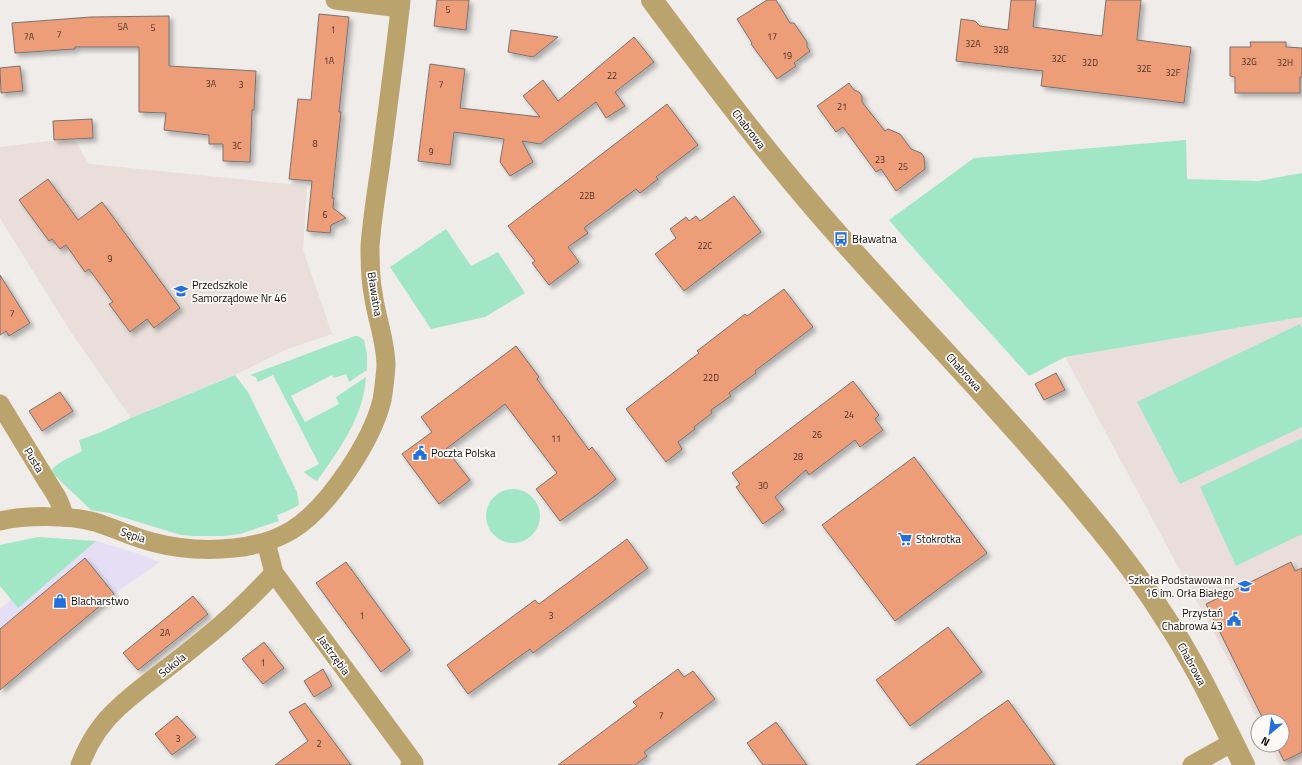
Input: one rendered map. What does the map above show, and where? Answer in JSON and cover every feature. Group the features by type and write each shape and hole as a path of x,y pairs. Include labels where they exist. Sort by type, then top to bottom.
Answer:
{"street":[{"path":"335,0 400,4"},
{"name":"Chabrowa","path":"652,0 793,184 841,239 1030,444 1119,552 1164,616 1205,687 1244,765"},
{"name":"Bławatna","path":"266,542 293,530 317,509 333,490 364,444 382,401 386,363 383,340 373,294 370,248 400,4"},
{"name":"Pusta","path":"0,404 57,496 62,506 64,517"},
{"name":"Sępia","path":"0,521 16,517 64,517 93,522 153,542 183,547 212,549 232,548 252,546 266,542"},
{"name":"Jastrzębia","path":"266,542 274,573 413,764"},
{"name":"Sokola","path":"80,765 85,752 101,728 118,708 251,598 274,573"},
{"path":"1192,765 1233,742"}],"shaded area":[{"name":"Przedszkole Samorządowe Nr 46","path":"50,141 75,141 89,164 307,186 303,250 332,334 285,350 243,371 131,418 70,331 0,218 0,147"},
{"name":"Szkoła Podstawowa nr 16 im. Orła Białego","path":"1302,317 1302,765 1280,765 1274,753 1290,753 1290,713 1254,713 1229,661 1065,357"},
{"path":"96,541 160,562 114,594 2,687 0,685 0,609 11,600 18,607"}],"green space":[{"path":"1186,140 1187,179 1258,181 1302,173 1302,317 1065,357 1029,376 889,220 974,158"},
{"path":"446,229 471,266 498,252 525,293 485,317 431,329 390,267"},
{"path":"1300,324 1302,328 1302,427 1180,484 1137,402"},
{"path":"358,336 364,340 367,354 367,370 349,382 346,374 334,378 332,375 291,396 305,422 339,404 336,397 366,377 361,405 349,432 342,445 317,481 304,472 319,464 273,375 258,382 256,377 250,375"},
{"path":"235,375 248,392 297,492 299,505 277,515 279,521 240,534 224,536 181,535 109,513 91,510 51,472 60,463 82,451 79,440 99,433 131,418"},
{"path":"1302,438 1302,534 1236,566 1200,487"},
{"path":"513,489 523,491 532,497 538,506 540,516 538,526 532,535 523,541 513,543 503,541 494,535 488,526 486,516 488,506 494,497 503,491"},
{"path":"38,537 96,541 18,608 0,586 0,545"}],"building":[{"path":"437,0 469,0 466,30 434,26"},
{"path":"767,0 776,0 790,23 794,23 807,42 807,47 810,51 794,63 796,66 777,79 751,44 752,43 737,19"},
{"path":"1011,0 1036,0 1033,27 1102,36 1106,0 1141,0 1137,40 1191,47 1184,103 1041,86 1043,71 956,61 961,19 975,21 980,26 1008,30"},
{"path":"319,14 349,17 332,198 334,198 333,208 346,218 331,225 330,233 307,231 312,181 289,179 298,99 311,100"},
{"path":"169,16 169,66 256,71 254,110 252,110 250,162 223,161 223,144 209,144 209,135 164,130 166,113 139,112 139,47 75,47 75,49 15,53 12,23 91,17"},
{"path":"511,30 558,37 533,57 508,52"},
{"path":"634,37 654,62 615,92 625,106 606,118 596,102 540,144 522,141 533,162 510,176 500,162 504,139 454,132 450,165 418,161 430,64 465,69 460,108 540,117 523,96 543,80 558,101"},
{"path":"1250,42 1286,42 1286,47 1302,48 1302,77 1300,77 1300,93 1235,93 1235,77 1230,76 1230,47 1251,47"},
{"path":"20,66 23,91 1,93 0,68"},
{"path":"849,83 854,90 859,92 862,96 862,102 885,131 888,129 900,134 911,149 921,153 924,157 925,169 896,191 881,169 876,172 843,127 836,132 817,106"},
{"path":"667,104 698,145 656,177 658,179 640,193 636,189 584,228 588,233 568,247 579,262 549,285 532,263 535,261 508,226"},
{"path":"92,119 93,138 54,140 53,121"},
{"path":"48,179 78,220 102,202 180,308 154,328 147,319 130,332 109,304 113,302 89,269 85,272 66,245 60,249 52,239 49,241 19,200"},
{"path":"734,196 761,232 684,291 655,254 676,238 670,229 686,217 689,221 696,216 700,221"},
{"path":"0,275 30,323 9,336 6,331 0,335"},
{"path":"784,289 813,327 755,371 756,373 729,393 731,396 711,410 712,413 678,442 682,449 666,462 626,409 699,353 697,351 745,314 747,316"},
{"path":"516,346 539,377 537,379 589,450 592,447 616,479 560,521 536,489 557,473 505,404 446,449 470,480 439,504 402,454 432,432 421,417"},
{"path":"1056,373 1065,390 1044,400 1035,384"},
{"path":"853,381 879,415 875,419 883,430 860,447 855,440 809,475 806,470 775,497 784,509 763,524 736,487 740,484 732,473"},
{"path":"60,392 73,411 42,431 29,411"},
{"name":"Stokrotka","path":"914,457 987,553 895,621 822,525"},
{"path":"627,539 648,568 533,653 530,649 468,694 447,665 535,600 539,604"},
{"path":"85,558 114,594 0,690 0,629"},
{"path":"346,562 410,650 381,672 316,583"},
{"path":"1291,562 1295,571 1302,568 1302,752 1284,761 1280,753 1290,753 1290,713 1260,713 1206,604"},
{"path":"193,596 208,614 138,670 123,653"},
{"path":"948,627 982,672 910,726 876,680"},
{"path":"264,642 284,668 263,684 242,659"},
{"path":"323,669 332,686 314,697 304,681"},
{"path":"678,669 684,677 693,671 715,699 644,752 647,756 635,765 558,765 637,706 633,702"},
{"path":"1008,700 1055,765 916,765 985,716"},
{"path":"305,703 351,765 275,765 308,741 289,712"},
{"path":"177,716 196,737 172,755 155,734"},
{"path":"776,722 807,765 763,765 747,743"}],"place":[{"name":"Bławatna","path":"841,239"},
{"name":"Przedszkole Samorządowe Nr 46","path":"181,291"},
{"name":"Poczta Polska","path":"420,453"},
{"name":"Stokrotka","path":"905,539"},
{"name":"Szkoła Podstawowa nr 16 im. Orła Białego","path":"1245,586"},
{"name":"Blacharstwo","path":"60,601"},
{"name":"Przystań Chabrowa 43","path":"1234,619"}]}
